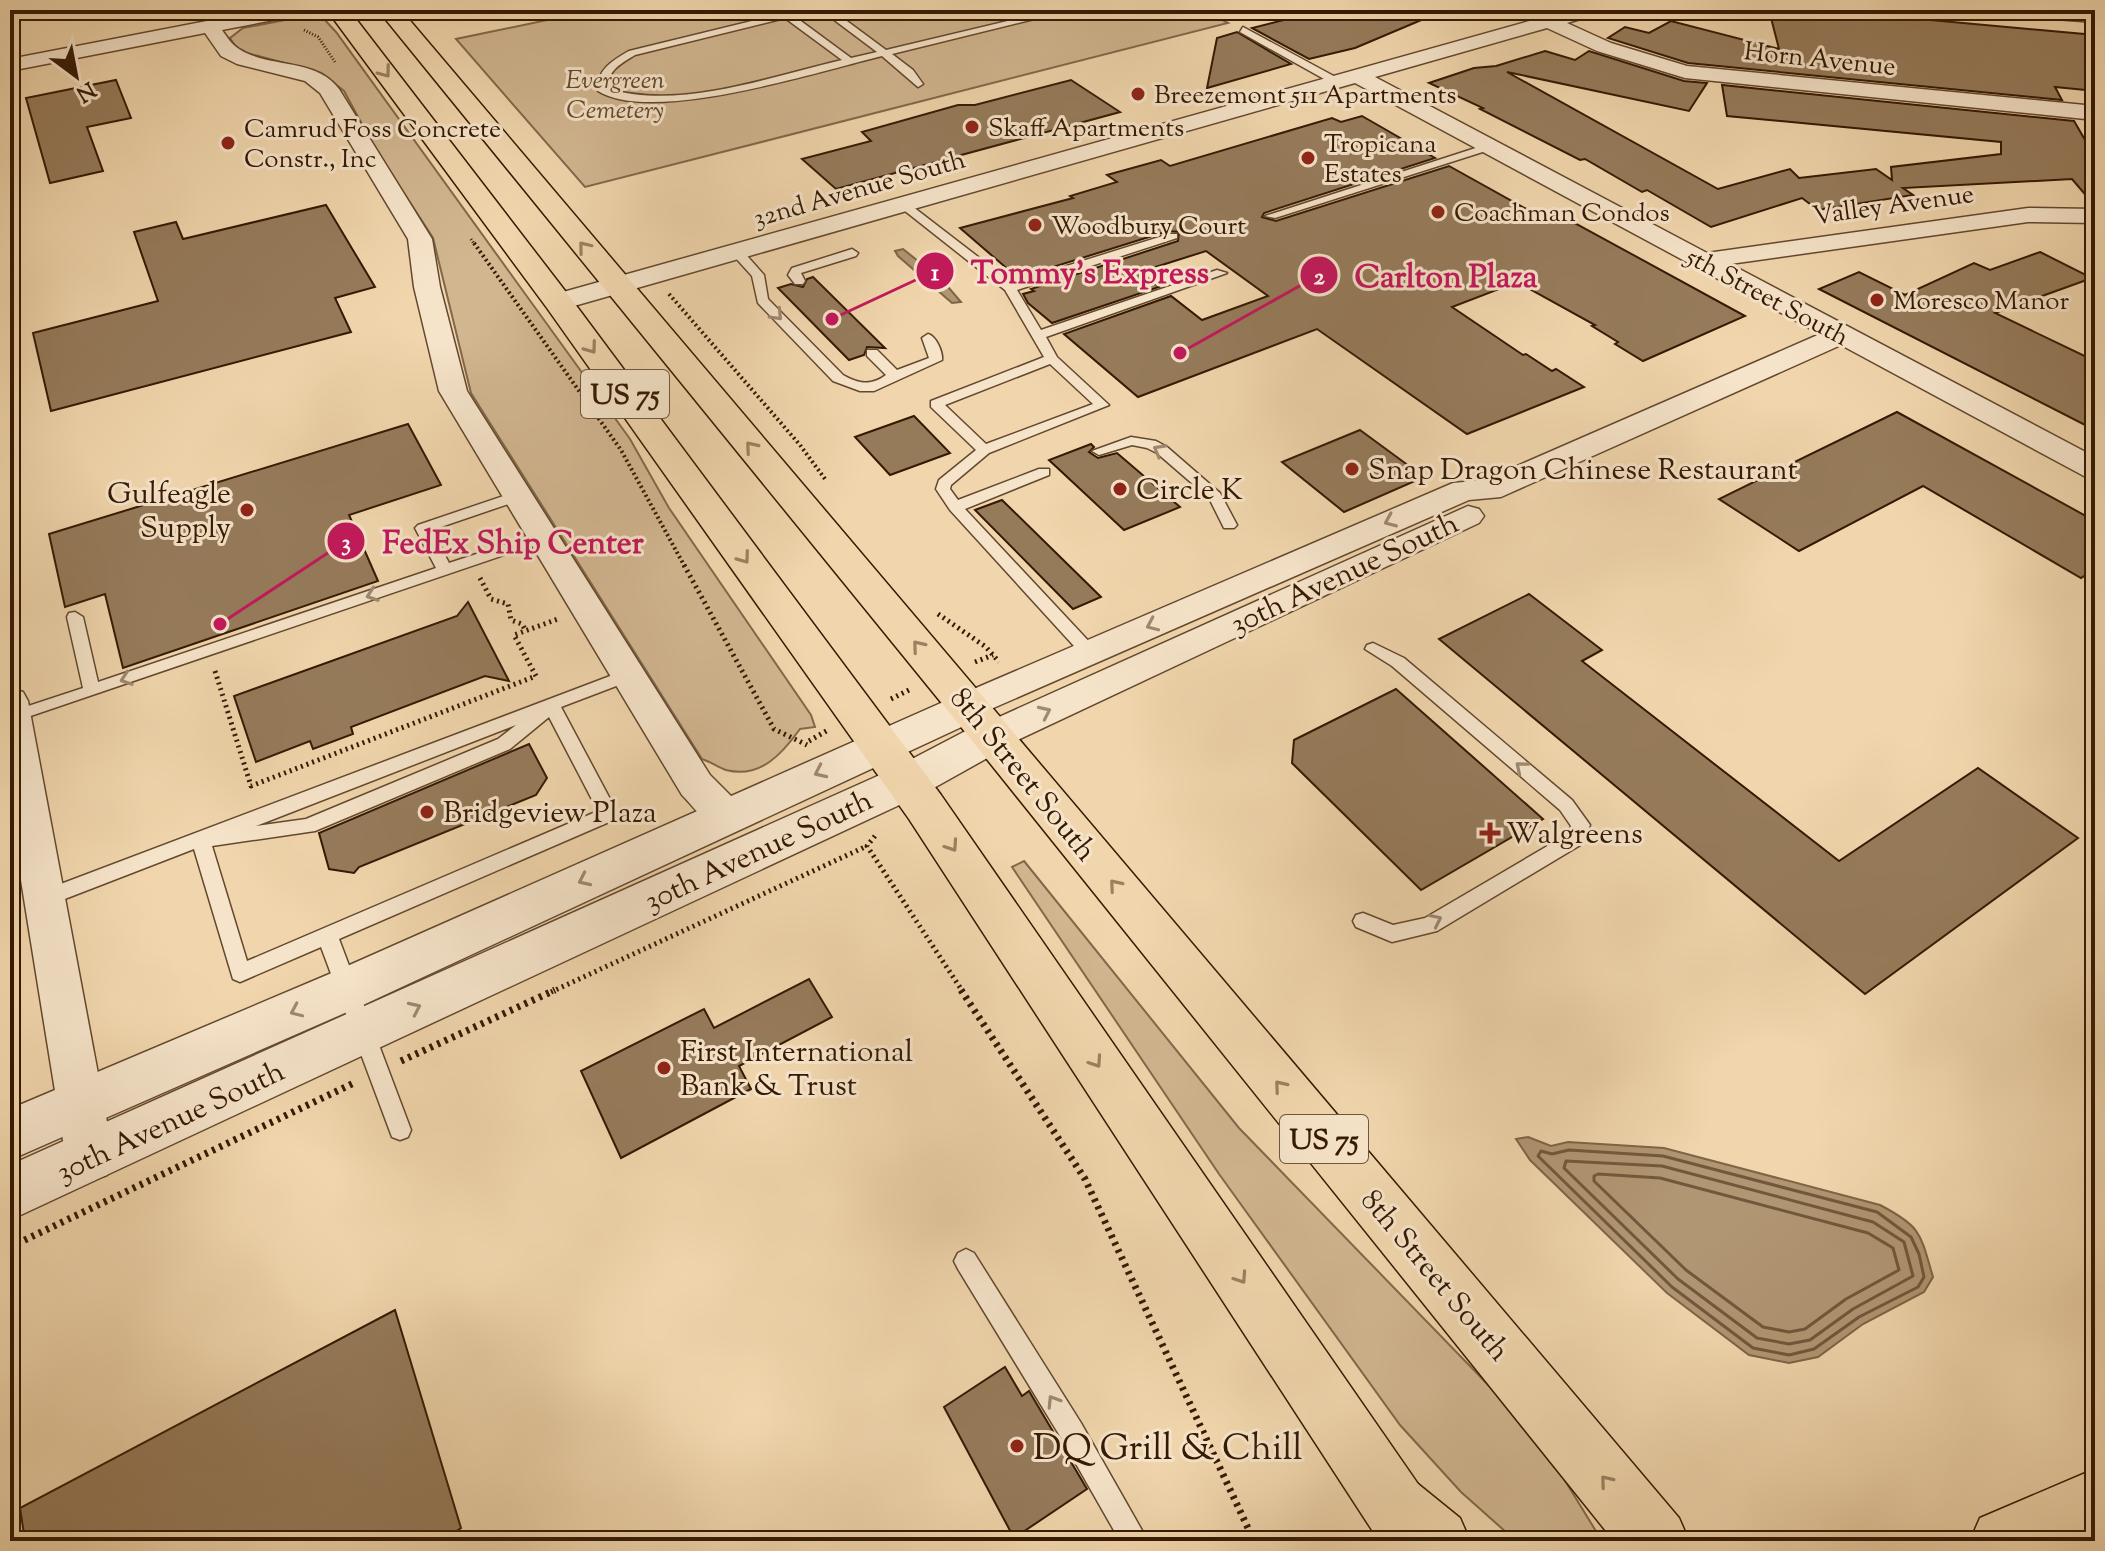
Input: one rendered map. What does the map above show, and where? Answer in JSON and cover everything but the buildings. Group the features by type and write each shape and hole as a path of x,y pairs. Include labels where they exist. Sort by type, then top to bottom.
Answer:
{"main road":[{"name":"US 75","path":"338,10 558,302 893,763 1414,1530"},
{"name":"8th Street South","path":"389,10 617,286 976,702 1656,1541"},
{"path":"2011,1540 2095,1501"}],"street":[{"name":"32nd Avenue South","path":"558,302 1590,10"},
{"path":"2016,10 2095,16"},
{"path":"10,65 210,26 295,18"},
{"name":"Horn Avenue","path":"1549,22 1618,52 1685,72 2095,113"},
{"path":"210,26 228,52 244,60 312,76 328,89 420,239 427,287 453,391 626,676 696,785 725,815"},
{"name":"5th Street South","path":"1347,79 1488,147 2095,469"},
{"name":"Valley Avenue","path":"1701,261 2028,215 2095,216"},
{"name":"30th Avenue South","path":"976,702 1293,580 1464,490 1490,490 1840,335"},
{"name":"30th Avenue South","path":"10,1193 90,1159 362,1031 893,763 976,702 1090,653 1293,580"},
{"path":"12,717 90,1159"},
{"name":"30th Avenue South","path":"10,1135 79,1106 362,1031 725,815 893,763"}],"lane":[{"path":"464,10 468,14 486,10"},
{"path":"810,10 784,12 632,53 611,66 602,83 603,91 643,98 682,98 1066,10"},
{"path":"826,10 910,72 918,84"},
{"path":"1010,10 1018,19 1011,23"},
{"path":"784,12 849,61"},
{"path":"1243,30 1347,79"},
{"path":"1271,216 1488,147"},
{"path":"904,205 1010,288 1040,335 1047,354 1102,405 984,450 944,483 943,489 955,507 1090,653"},
{"path":"1010,288 1173,236"},
{"path":"737,252 758,275 762,300 838,378 853,388 885,384 894,375 912,371 935,360 936,355 928,338"},
{"path":"799,281 794,275 796,271 852,253"},
{"path":"1040,335 1221,273"},
{"path":"872,353 894,375"},
{"path":"984,450 936,404 1052,359"},
{"path":"1099,451 1131,441 1151,444 1162,450 1215,496 1229,525"},
{"path":"955,507 1044,472"},
{"path":"445,570 423,528 518,496"},
{"path":"12,717 543,537"},
{"path":"75,617 92,691"},
{"path":"1363,921 1392,934 1430,925 1575,839 1581,825 1566,805 1398,662 1373,649"},
{"path":"44,899 201,840 308,826 504,744 552,706 626,676"},
{"path":"201,840 240,973 609,814 552,706"},
{"path":"328,936 400,1130"},
{"path":"966,1261 1102,1481 1135,1541"}],"path":[{"path":"295,18 318,37 340,69"},
{"path":"463,227 621,450 774,729 810,746"},
{"path":"471,561 491,599 508,604 511,620 522,624 526,631"},
{"path":"208,651 251,786 536,676 514,635 586,608"},
{"path":"976,702 993,655"},
{"path":"10,1247 362,1031 867,846 878,833"},
{"path":"867,846 1085,1179 1254,1541"}],"green space":[{"name":"Evergreen Cemetery","path":"595,10 1204,10 1228,23 585,187 456,39"},
{"path":"306,16 323,18 336,32 630,439 669,508 811,715 815,727 800,729 778,755 760,768 738,772 702,759 471,393 433,238 376,150 344,91 321,73 247,53 236,48 230,38 243,28"},
{"path":"1024,861 1239,1128 1498,1395 1564,1479 1602,1541 1516,1541 1461,1492 1400,1425 1219,1174 1012,867"}],"water":[{"path":"903,249 943,281 961,302 952,303 898,256 895,251"},
{"path":"1528,1137 1551,1146 1568,1142 1664,1148 1880,1205 1912,1226 1922,1241 1933,1277 1924,1292 1863,1324 1818,1357 1789,1363 1749,1355 1667,1293 1530,1160 1516,1139"}],"place":[{"name":"Breezemont 511 Apartments","path":"1138,94"},
{"name":"Skaff Apartments","path":"972,127"},
{"name":"Camrud Foss Concrete Constr., Inc","path":"228,143"},
{"name":"Tropicana Estates","path":"1308,158"},
{"name":"Coachman Condos","path":"1438,212"},
{"name":"Woodbury Court","path":"1035,225"},
{"name":"Moresco Manor","path":"1877,300"},
{"name":"Tommy's Express","path":"832,319"},
{"name":"Carlton Plaza","path":"1180,353"},
{"name":"Snap Dragon Chinese Restaurant","path":"1352,469"},
{"name":"Circle K","path":"1120,489"},
{"name":"Gulfeagle Supply","path":"247,510"},
{"name":"FedEx Ship Center","path":"220,624"},
{"name":"Bridgeview Plaza","path":"427,812"},
{"name":"Walgreens","path":"1490,833"},
{"name":"First International Bank & Trust","path":"664,1068"},
{"name":"DQ Grill & Chill","path":"1017,1446"}]}
